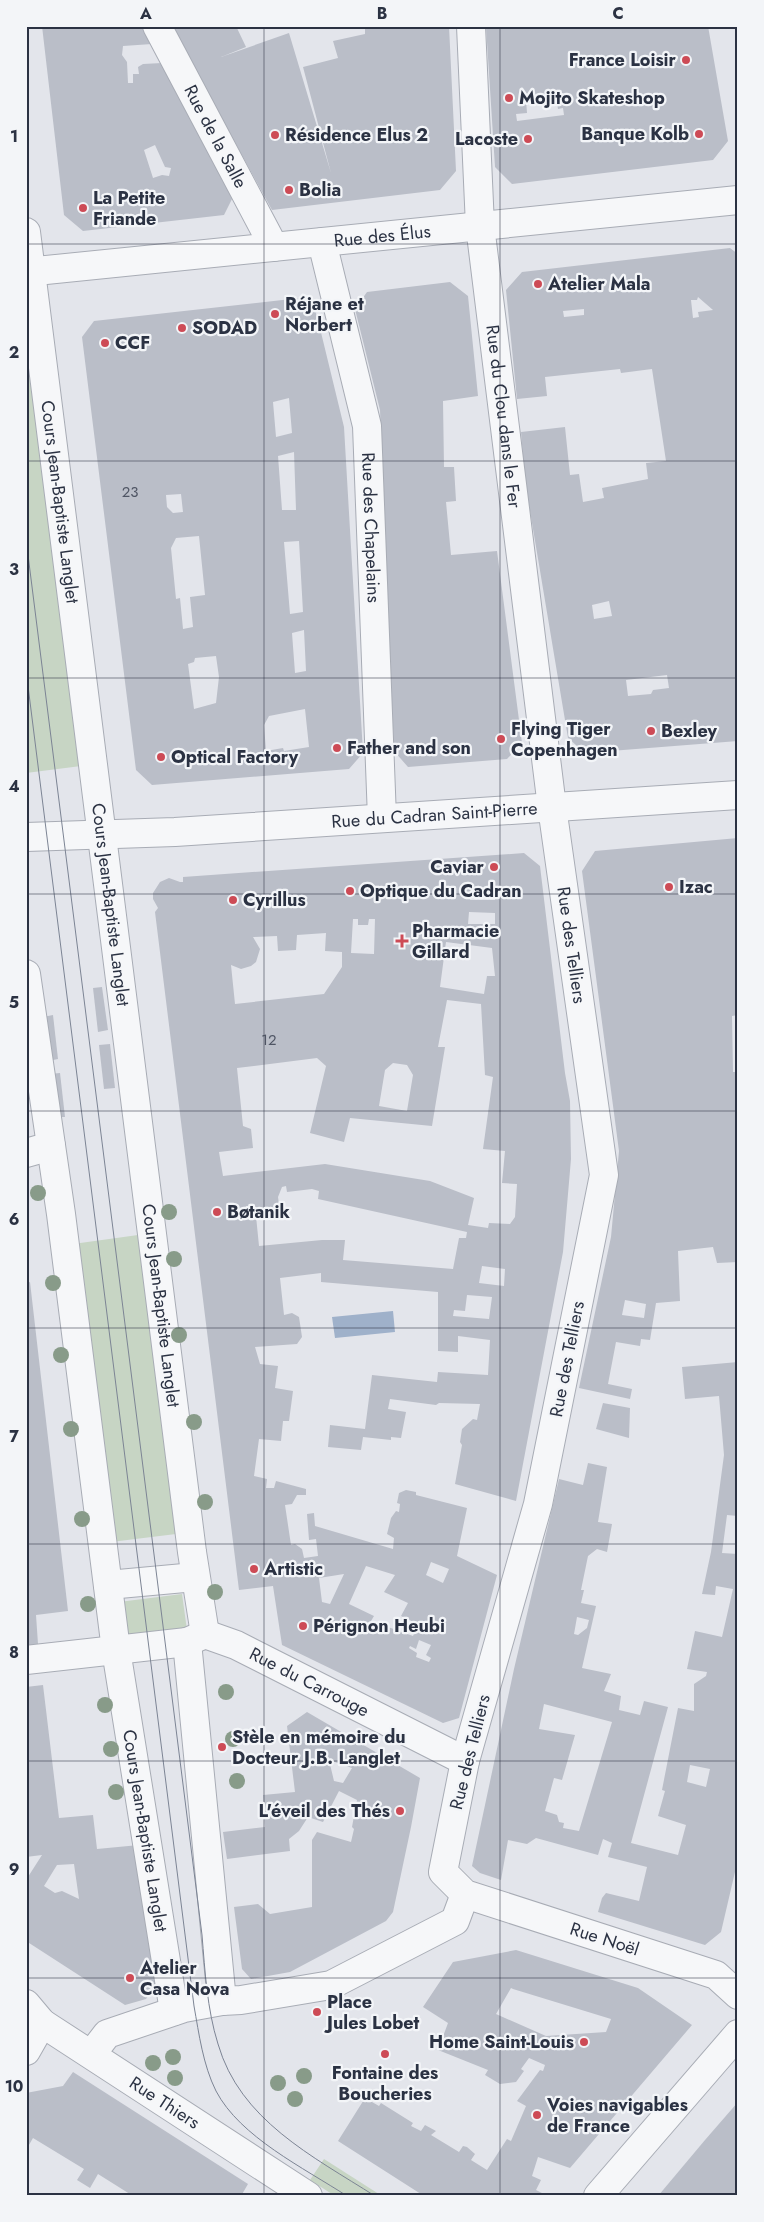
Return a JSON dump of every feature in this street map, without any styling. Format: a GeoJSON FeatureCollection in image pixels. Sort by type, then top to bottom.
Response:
{"type":"FeatureCollection","features":[{"type":"Feature","properties":{"kind":"street","name":"Rue de la Salle"},"geometry":{"type":"LineString","coordinates":[[156,26],[274,247]]}},
{"type":"Feature","properties":{"kind":"street","name":"Rue du Clou dans le Fer"},"geometry":{"type":"LineString","coordinates":[[471,26],[480,226],[552,807]]}},
{"type":"Feature","properties":{"kind":"street","name":"Rue des Élus"},"geometry":{"type":"LineString","coordinates":[[29,272],[738,200]]}},
{"type":"Feature","properties":{"kind":"street","name":"Cours Jean-Baptiste Langlet"},"geometry":{"type":"LineString","coordinates":[[26,232],[29,272],[195,1577],[196,1638],[222,2000]]}},
{"type":"Feature","properties":{"kind":"street","name":"Rue des Chapelains"},"geometry":{"type":"LineString","coordinates":[[322,242],[367,426],[382,818]]}},
{"type":"Feature","properties":{"kind":"street","name":"Rue du Cadran Saint-Pierre"},"geometry":{"type":"LineString","coordinates":[[26,837],[131,835],[738,794]]}},
{"type":"Feature","properties":{"kind":"street","name":"Rue des Telliers"},"geometry":{"type":"LineString","coordinates":[[464,1894],[443,1872],[465,1761],[538,1504],[604,1175],[552,807]]}},
{"type":"Feature","properties":{"kind":"street","name":"Cours Jean-Baptiste Langlet"},"geometry":{"type":"LineString","coordinates":[[26,974],[39,1150],[64,1234],[116,1650],[174,2011]]}},
{"type":"Feature","properties":{"kind":"street"},"geometry":{"type":"LineString","coordinates":[[108,1585],[195,1577]]}},
{"type":"Feature","properties":{"kind":"street","name":"Rue du Carrouge"},"geometry":{"type":"LineString","coordinates":[[196,1638],[236,1645],[465,1761]]}},
{"type":"Feature","properties":{"kind":"street"},"geometry":{"type":"LineString","coordinates":[[26,1660],[116,1650],[196,1638]]}},
{"type":"Feature","properties":{"kind":"street"},"geometry":{"type":"LineString","coordinates":[[97,2047],[107,2034],[174,2011],[222,2000],[241,2000],[331,1985],[455,1921],[464,1894]]}},
{"type":"Feature","properties":{"kind":"street","name":"Rue Noël"},"geometry":{"type":"LineString","coordinates":[[464,1894],[716,1975],[738,1995]]}},
{"type":"Feature","properties":{"kind":"street"},"geometry":{"type":"LineString","coordinates":[[26,2051],[34,2014]]}},
{"type":"Feature","properties":{"kind":"street","name":"Rue Thiers"},"geometry":{"type":"LineString","coordinates":[[34,2014],[278,2188],[308,2196]]}},
{"type":"Feature","properties":{"kind":"street"},"geometry":{"type":"LineString","coordinates":[[598,2196],[634,2151],[738,2034]]}},
{"type":"Feature","properties":{"kind":"green space"},"geometry":{"type":"Polygon","coordinates":[[[26,376],[30,376],[81,766],[26,773],[26,376]]]}},
{"type":"Feature","properties":{"kind":"green space"},"geometry":{"type":"Polygon","coordinates":[[[138,1235],[176,1534],[111,1542],[73,1244],[138,1235]]]}},
{"type":"Feature","properties":{"kind":"green space"},"geometry":{"type":"Polygon","coordinates":[[[182,1594],[187,1630],[123,1638],[119,1602],[182,1594]]]}},
{"type":"Feature","properties":{"kind":"green space"},"geometry":{"type":"Polygon","coordinates":[[[324,2159],[382,2196],[335,2196],[310,2180],[324,2159]]]}},
{"type":"Feature","properties":{"kind":"water"},"geometry":{"type":"Polygon","coordinates":[[[393,1311],[395,1332],[335,1338],[332,1317],[393,1311]]]}},
{"type":"Feature","properties":{"kind":"building"},"geometry":{"type":"Polygon","coordinates":[[[42,26],[142,26],[152,44],[123,46],[122,55],[127,62],[128,83],[133,83],[133,74],[139,74],[138,67],[143,64],[162,63],[234,195],[224,215],[83,231],[64,215],[42,26]],[[155,145],[144,150],[153,178],[162,175],[169,176],[171,168],[165,167],[155,145]]]}},
{"type":"Feature","properties":{"kind":"building"},"geometry":{"type":"Polygon","coordinates":[[[171,26],[236,26],[246,47],[221,57],[289,33],[331,173],[303,67],[338,58],[333,41],[365,34],[365,26],[449,26],[456,171],[440,190],[272,210],[171,26]]]}},
{"type":"Feature","properties":{"kind":"building"},"geometry":{"type":"Polygon","coordinates":[[[486,26],[708,26],[728,141],[713,160],[512,184],[495,167],[486,26]],[[556,97],[526,100],[527,113],[516,114],[517,121],[564,115],[563,108],[558,109],[556,97]]]}},
{"type":"Feature","properties":{"kind":"building"},"geometry":{"type":"Polygon","coordinates":[[[730,248],[738,254],[738,741],[585,753],[568,738],[525,481],[521,432],[565,427],[570,475],[579,474],[583,502],[604,498],[602,488],[648,479],[646,463],[666,461],[652,369],[621,373],[620,369],[545,377],[547,396],[517,399],[506,290],[522,272],[730,248]],[[698,297],[697,300],[691,300],[693,318],[699,317],[698,312],[713,310],[698,297]],[[584,309],[563,311],[564,317],[584,315],[584,309]],[[609,601],[592,605],[594,619],[612,616],[609,601]],[[667,675],[626,680],[628,696],[651,694],[653,690],[669,688],[667,675]]]}},
{"type":"Feature","properties":{"kind":"building"},"geometry":{"type":"Polygon","coordinates":[[[450,282],[468,296],[478,396],[443,401],[444,467],[454,467],[456,501],[446,502],[451,555],[497,551],[522,743],[507,759],[408,767],[394,751],[380,410],[355,309],[367,292],[450,282]]]}},
{"type":"Feature","properties":{"kind":"building"},"geometry":{"type":"Polygon","coordinates":[[[300,298],[315,311],[344,427],[363,753],[349,769],[152,785],[136,770],[82,337],[94,321],[300,298]],[[289,398],[273,402],[276,437],[292,433],[289,398]],[[294,452],[278,456],[282,510],[296,510],[294,452]],[[181,494],[166,495],[167,507],[173,513],[183,512],[181,494]],[[199,536],[176,538],[171,548],[176,599],[180,598],[183,629],[193,627],[190,597],[205,595],[199,536]],[[299,541],[284,542],[290,614],[303,612],[299,541]],[[304,630],[292,633],[295,673],[306,671],[304,630]],[[216,656],[195,658],[194,662],[188,664],[194,709],[216,703],[219,677],[216,656]],[[305,709],[269,716],[264,725],[266,751],[283,748],[284,751],[309,747],[305,709]]]}},
{"type":"Feature","properties":{"kind":"building"},"geometry":{"type":"Polygon","coordinates":[[[738,838],[738,1015],[732,1016],[733,1072],[738,1072],[738,1262],[717,1263],[713,1247],[678,1251],[680,1301],[656,1303],[650,1340],[641,1339],[640,1346],[616,1342],[608,1384],[632,1389],[630,1399],[579,1388],[611,1237],[619,1151],[582,871],[595,851],[738,838]],[[625,1300],[622,1315],[644,1318],[646,1304],[625,1300]]]}},
{"type":"Feature","properties":{"kind":"building"},"geometry":{"type":"Polygon","coordinates":[[[524,853],[540,866],[570,1101],[571,1159],[563,1252],[516,1501],[455,1484],[462,1445],[460,1442],[462,1429],[473,1419],[477,1420],[480,1404],[439,1403],[436,1405],[390,1399],[388,1409],[406,1412],[401,1438],[391,1437],[391,1440],[363,1437],[361,1450],[328,1447],[330,1425],[365,1429],[372,1375],[437,1382],[438,1372],[488,1375],[490,1340],[458,1336],[458,1352],[438,1351],[438,1292],[321,1282],[321,1273],[280,1278],[284,1315],[292,1313],[299,1317],[302,1337],[297,1344],[255,1347],[260,1364],[278,1366],[275,1388],[293,1391],[289,1421],[283,1421],[281,1441],[259,1439],[254,1476],[267,1479],[266,1488],[274,1488],[276,1481],[306,1489],[306,1495],[297,1495],[292,1504],[285,1505],[291,1545],[295,1544],[302,1549],[304,1558],[318,1556],[316,1539],[309,1540],[307,1514],[314,1513],[315,1526],[393,1549],[394,1538],[387,1534],[391,1518],[396,1511],[399,1512],[400,1504],[397,1503],[399,1493],[406,1490],[416,1492],[416,1495],[467,1508],[457,1556],[497,1575],[459,1718],[443,1723],[282,1645],[273,1586],[239,1590],[155,912],[158,908],[153,899],[153,893],[160,882],[169,878],[183,882],[183,877],[524,853]],[[495,893],[471,894],[470,900],[495,900],[495,893]],[[469,912],[468,924],[495,924],[495,913],[469,912]],[[353,919],[351,953],[374,954],[375,919],[369,919],[368,925],[358,925],[358,919],[353,919]],[[326,933],[297,935],[296,950],[278,951],[277,936],[253,937],[260,949],[256,962],[251,966],[241,969],[231,965],[235,1004],[324,994],[342,967],[342,952],[325,951],[326,933]],[[446,942],[440,987],[484,994],[487,976],[495,976],[492,948],[446,942]],[[447,1000],[438,1047],[445,1047],[432,1126],[350,1118],[344,1142],[310,1133],[326,1066],[317,1058],[237,1068],[243,1126],[251,1129],[253,1148],[219,1152],[223,1176],[325,1164],[430,1181],[474,1198],[468,1225],[488,1228],[489,1223],[510,1224],[515,1217],[517,1184],[502,1183],[505,1151],[483,1149],[493,1077],[485,1075],[481,1004],[447,1000]],[[393,1063],[385,1070],[379,1106],[407,1111],[413,1075],[407,1065],[393,1063]],[[286,1186],[282,1187],[278,1197],[280,1212],[256,1216],[259,1246],[322,1240],[345,1240],[343,1260],[453,1269],[459,1238],[466,1238],[467,1232],[318,1199],[319,1191],[312,1189],[287,1192],[286,1186]],[[482,1266],[479,1283],[504,1286],[505,1269],[482,1266]],[[467,1295],[465,1311],[454,1310],[453,1316],[489,1319],[492,1297],[467,1295]],[[431,1562],[426,1575],[443,1583],[449,1569],[431,1562]],[[366,1566],[349,1604],[374,1616],[368,1626],[385,1633],[388,1627],[413,1636],[418,1624],[401,1616],[408,1603],[384,1592],[395,1575],[366,1566]],[[344,1574],[319,1578],[322,1602],[330,1604],[344,1574]],[[419,1640],[416,1649],[410,1646],[409,1648],[417,1653],[416,1657],[429,1662],[431,1658],[426,1655],[431,1645],[419,1640]]]}},
{"type":"Feature","properties":{"kind":"building"},"geometry":{"type":"Polygon","coordinates":[[[102,987],[108,1030],[98,1032],[93,988],[102,987]]]}},
{"type":"Feature","properties":{"kind":"building"},"geometry":{"type":"Polygon","coordinates":[[[53,1015],[58,1059],[48,1061],[43,1017],[53,1015]]]}},
{"type":"Feature","properties":{"kind":"building"},"geometry":{"type":"Polygon","coordinates":[[[110,1044],[115,1088],[104,1089],[99,1045],[110,1044]]]}},
{"type":"Feature","properties":{"kind":"building"},"geometry":{"type":"Polygon","coordinates":[[[60,1073],[65,1117],[55,1117],[50,1074],[60,1073]]]}},
{"type":"Feature","properties":{"kind":"building"},"geometry":{"type":"Polygon","coordinates":[[[30,1282],[68,1611],[36,1615],[38,1644],[26,1646],[26,1283],[30,1282]]]}},
{"type":"Feature","properties":{"kind":"building"},"geometry":{"type":"Polygon","coordinates":[[[738,1362],[738,1516],[727,1515],[722,1553],[738,1554],[738,1859],[721,1932],[705,1945],[598,1912],[602,1898],[606,1893],[639,1901],[647,1867],[608,1857],[612,1843],[603,1839],[598,1855],[536,1838],[527,1844],[508,1840],[501,1880],[480,1873],[472,1866],[514,1669],[559,1479],[583,1485],[588,1463],[607,1467],[598,1522],[612,1524],[607,1552],[597,1549],[588,1556],[581,1590],[584,1590],[581,1603],[596,1606],[582,1668],[611,1674],[604,1691],[621,1696],[619,1710],[640,1715],[644,1701],[668,1707],[631,1843],[678,1855],[686,1825],[658,1816],[665,1791],[662,1790],[678,1708],[694,1711],[694,1684],[706,1676],[707,1672],[687,1669],[695,1631],[722,1637],[733,1589],[716,1586],[715,1595],[702,1594],[711,1552],[724,1455],[719,1396],[685,1399],[682,1367],[738,1362]],[[577,1617],[574,1634],[578,1635],[587,1628],[589,1620],[577,1617]],[[544,1704],[539,1729],[575,1735],[562,1780],[554,1778],[545,1811],[557,1815],[559,1822],[564,1823],[563,1828],[579,1831],[612,1722],[544,1704]],[[690,1765],[687,1782],[706,1787],[710,1769],[690,1765]]]}},
{"type":"Feature","properties":{"kind":"building"},"geometry":{"type":"Polygon","coordinates":[[[603,1403],[630,1408],[629,1438],[596,1429],[603,1403]]]}},
{"type":"Feature","properties":{"kind":"building"},"geometry":{"type":"Polygon","coordinates":[[[43,1685],[59,1818],[93,1815],[97,1849],[139,1845],[157,1984],[146,1999],[125,2005],[26,1941],[26,1880],[42,1855],[26,1857],[26,1687],[43,1685]],[[74,1864],[57,1865],[44,1886],[55,1893],[62,1891],[79,1899],[74,1864]]]}},
{"type":"Feature","properties":{"kind":"building"},"geometry":{"type":"Polygon","coordinates":[[[307,1712],[420,1778],[393,1912],[386,1921],[290,1972],[251,1979],[242,1969],[234,1907],[258,1904],[270,1914],[312,1907],[312,1840],[317,1832],[351,1842],[354,1829],[352,1827],[357,1800],[339,1791],[323,1822],[308,1817],[299,1831],[289,1839],[290,1851],[227,1859],[223,1832],[265,1827],[263,1795],[295,1792],[287,1726],[307,1712]],[[329,1760],[334,1781],[343,1783],[352,1768],[329,1760]]]}},
{"type":"Feature","properties":{"kind":"building"},"geometry":{"type":"Polygon","coordinates":[[[516,1950],[638,1988],[692,2025],[570,2168],[538,2157],[532,2176],[541,2180],[536,2190],[548,2196],[424,2196],[338,2141],[365,2098],[379,2106],[381,2103],[413,2123],[411,2126],[421,2131],[425,2125],[436,2131],[431,2135],[459,2152],[463,2146],[467,2147],[475,2154],[471,2160],[487,2170],[507,2139],[511,2141],[526,2106],[517,2101],[540,2070],[543,2071],[545,2065],[529,2058],[521,2069],[524,2071],[516,2082],[500,2084],[485,2075],[488,2070],[438,2050],[448,2023],[423,2007],[453,1962],[516,1950]],[[511,1988],[496,2014],[546,2036],[606,2032],[611,2019],[511,1988]]]}},
{"type":"Feature","properties":{"kind":"building"},"geometry":{"type":"Polygon","coordinates":[[[73,2072],[248,2184],[241,2196],[133,2196],[98,2174],[90,2188],[77,2180],[84,2169],[33,2138],[26,2150],[26,2093],[63,2086],[73,2072]]]}},
{"type":"Feature","properties":{"kind":"building"},"geometry":{"type":"Polygon","coordinates":[[[738,2102],[738,2196],[658,2196],[705,2140],[738,2102]]]}},
{"type":"Feature","properties":{"kind":"tram line"},"geometry":{"type":"LineString","coordinates":[[26,539],[211,2017],[228,2071],[243,2094],[261,2115],[303,2150],[375,2196]]}},
{"type":"Feature","properties":{"kind":"tram line"},"geometry":{"type":"LineString","coordinates":[[26,670],[194,2006],[202,2049],[216,2091],[227,2108],[241,2123],[274,2150],[347,2196]]}},
{"type":"Feature","properties":{"kind":"place","name":"France Loisir"},"geometry":{"type":"Point","coordinates":[686,60]}},
{"type":"Feature","properties":{"kind":"place","name":"Mojito Skateshop"},"geometry":{"type":"Point","coordinates":[509,98]}},
{"type":"Feature","properties":{"kind":"place","name":"Banque Kolb"},"geometry":{"type":"Point","coordinates":[699,134]}},
{"type":"Feature","properties":{"kind":"place","name":"Résidence Elus 2"},"geometry":{"type":"Point","coordinates":[275,135]}},
{"type":"Feature","properties":{"kind":"place","name":"Lacoste"},"geometry":{"type":"Point","coordinates":[528,139]}},
{"type":"Feature","properties":{"kind":"place","name":"Bolia"},"geometry":{"type":"Point","coordinates":[289,190]}},
{"type":"Feature","properties":{"kind":"place","name":"La Petite Friande"},"geometry":{"type":"Point","coordinates":[83,208]}},
{"type":"Feature","properties":{"kind":"place","name":"Atelier Mala"},"geometry":{"type":"Point","coordinates":[538,284]}},
{"type":"Feature","properties":{"kind":"place","name":"Réjane et Norbert"},"geometry":{"type":"Point","coordinates":[275,314]}},
{"type":"Feature","properties":{"kind":"place","name":"SODAD"},"geometry":{"type":"Point","coordinates":[182,328]}},
{"type":"Feature","properties":{"kind":"place","name":"CCF"},"geometry":{"type":"Point","coordinates":[105,343]}},
{"type":"Feature","properties":{"kind":"place","name":"Bexley"},"geometry":{"type":"Point","coordinates":[651,731]}},
{"type":"Feature","properties":{"kind":"place","name":"Flying Tiger Copenhagen"},"geometry":{"type":"Point","coordinates":[501,739]}},
{"type":"Feature","properties":{"kind":"place","name":"Father and son"},"geometry":{"type":"Point","coordinates":[337,748]}},
{"type":"Feature","properties":{"kind":"place","name":"Optical Factory"},"geometry":{"type":"Point","coordinates":[161,757]}},
{"type":"Feature","properties":{"kind":"place","name":"Caviar"},"geometry":{"type":"Point","coordinates":[494,867]}},
{"type":"Feature","properties":{"kind":"place","name":"Izac"},"geometry":{"type":"Point","coordinates":[669,887]}},
{"type":"Feature","properties":{"kind":"place","name":"Optique du Cadran"},"geometry":{"type":"Point","coordinates":[350,891]}},
{"type":"Feature","properties":{"kind":"place","name":"Cyrillus"},"geometry":{"type":"Point","coordinates":[233,900]}},
{"type":"Feature","properties":{"kind":"place","name":"Pharmacie Gillard"},"geometry":{"type":"Point","coordinates":[402,941]}},
{"type":"Feature","properties":{"kind":"place","name":"Bøtanik"},"geometry":{"type":"Point","coordinates":[217,1212]}},
{"type":"Feature","properties":{"kind":"place","name":"Artistic"},"geometry":{"type":"Point","coordinates":[254,1569]}},
{"type":"Feature","properties":{"kind":"place","name":"Pérignon Heubi"},"geometry":{"type":"Point","coordinates":[303,1626]}},
{"type":"Feature","properties":{"kind":"place","name":"Stèle en mémoire du Docteur J.B. Langlet"},"geometry":{"type":"Point","coordinates":[222,1747]}},
{"type":"Feature","properties":{"kind":"place","name":"L'éveil des Thés"},"geometry":{"type":"Point","coordinates":[400,1811]}},
{"type":"Feature","properties":{"kind":"place","name":"Atelier Casa Nova"},"geometry":{"type":"Point","coordinates":[130,1978]}},
{"type":"Feature","properties":{"kind":"place","name":"Place Jules Lobet"},"geometry":{"type":"Point","coordinates":[317,2012]}},
{"type":"Feature","properties":{"kind":"place","name":"Home Saint-Louis"},"geometry":{"type":"Point","coordinates":[584,2042]}},
{"type":"Feature","properties":{"kind":"place","name":"Fontaine des Boucheries"},"geometry":{"type":"Point","coordinates":[385,2054]}},
{"type":"Feature","properties":{"kind":"place","name":"Voies navigables de France"},"geometry":{"type":"Point","coordinates":[537,2115]}}]}
